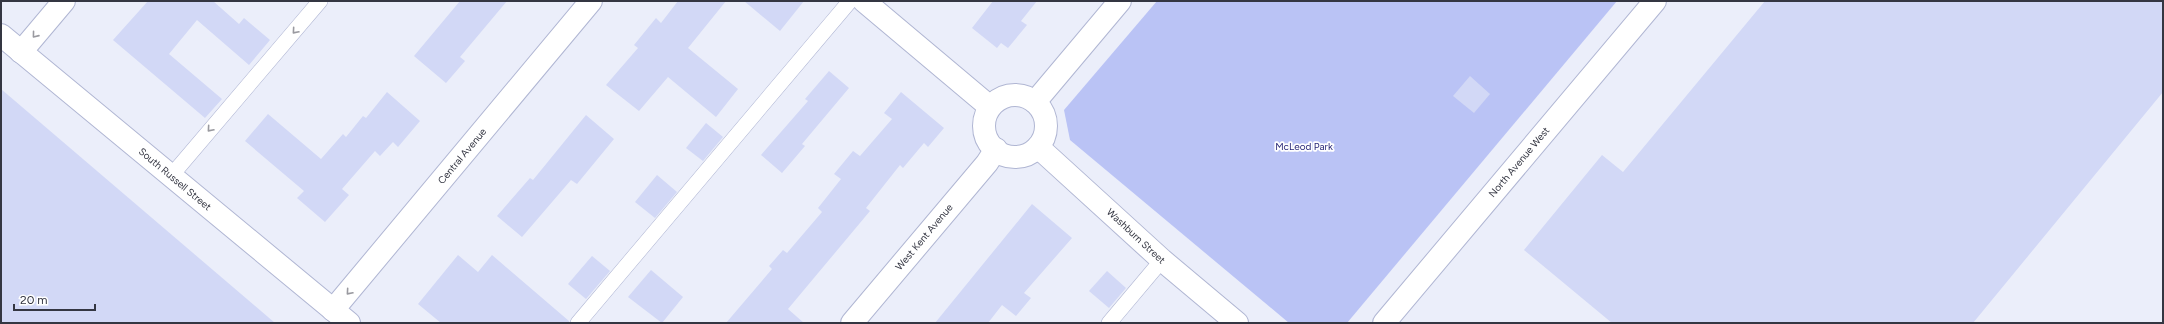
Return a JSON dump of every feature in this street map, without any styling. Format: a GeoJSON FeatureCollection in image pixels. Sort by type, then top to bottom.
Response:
{"type":"FeatureCollection","features":[{"type":"Feature","properties":{"kind":"street"},"geometry":{"type":"LineString","coordinates":[[21,52],[64,1]]}},
{"type":"Feature","properties":{"kind":"street","name":"Central Avenue"},"geometry":{"type":"LineString","coordinates":[[341,317],[364,275],[591,1]]}},
{"type":"Feature","properties":{"kind":"street"},"geometry":{"type":"LineString","coordinates":[[864,1],[990,107]]}},
{"type":"Feature","properties":{"kind":"street"},"geometry":{"type":"LineString","coordinates":[[1035,102],[1120,1]]}},
{"type":"Feature","properties":{"kind":"street","name":"North Avenue West"},"geometry":{"type":"LineString","coordinates":[[1384,323],[1655,1]]}},
{"type":"Feature","properties":{"kind":"street","name":"South Russell Street"},"geometry":{"type":"LineString","coordinates":[[1,35],[341,317]]}},
{"type":"Feature","properties":{"kind":"street"},"geometry":{"type":"LineString","coordinates":[[1009,95],[1020,95],[1035,102],[1044,115],[1046,126],[1045,136],[1038,147],[1031,153],[1010,157],[996,149],[986,137],[984,126],[990,107],[999,99],[1009,95]]}},
{"type":"Feature","properties":{"kind":"street","name":"Washburn Street"},"geometry":{"type":"LineString","coordinates":[[1038,147],[1162,260],[1237,323]]}},
{"type":"Feature","properties":{"kind":"street","name":"West Kent Avenue"},"geometry":{"type":"LineString","coordinates":[[852,323],[987,163],[996,149]]}},
{"type":"Feature","properties":{"kind":"lane"},"geometry":{"type":"LineString","coordinates":[[171,176],[320,1]]}},
{"type":"Feature","properties":{"kind":"lane"},"geometry":{"type":"LineString","coordinates":[[578,323],[850,1]]}},
{"type":"Feature","properties":{"kind":"lane"},"geometry":{"type":"LineString","coordinates":[[1109,323],[1162,260]]}},
{"type":"Feature","properties":{"kind":"green space","name":"McLeod Park"},"geometry":{"type":"Polygon","coordinates":[[[1157,1],[1617,1],[1347,323],[1289,323],[1070,140],[1064,110],[1157,1]]]}},
{"type":"Feature","properties":{"kind":"building"},"geometry":{"type":"Polygon","coordinates":[[[148,1],[213,1],[239,24],[244,18],[270,40],[249,65],[197,20],[169,54],[222,99],[205,118],[113,40],[148,1]]]}},
{"type":"Feature","properties":{"kind":"building"},"geometry":{"type":"Polygon","coordinates":[[[460,1],[507,1],[460,57],[465,61],[446,83],[414,56],[460,1]]]}},
{"type":"Feature","properties":{"kind":"building"},"geometry":{"type":"Polygon","coordinates":[[[678,1],[726,1],[688,48],[738,89],[716,117],[668,77],[639,111],[606,85],[638,48],[634,45],[656,18],[661,23],[678,1]]]}},
{"type":"Feature","properties":{"kind":"building"},"geometry":{"type":"Polygon","coordinates":[[[744,1],[804,1],[780,31],[744,1]]]}},
{"type":"Feature","properties":{"kind":"building"},"geometry":{"type":"Polygon","coordinates":[[[993,1],[1037,1],[1021,21],[1027,25],[1008,48],[1001,43],[997,48],[972,28],[993,1]]]}},
{"type":"Feature","properties":{"kind":"building"},"geometry":{"type":"Polygon","coordinates":[[[1765,1],[2163,1],[2163,92],[1973,323],[1612,323],[1524,250],[1602,155],[1623,172],[1765,1]]]}},
{"type":"Feature","properties":{"kind":"building"},"geometry":{"type":"Polygon","coordinates":[[[829,71],[849,88],[802,144],[805,146],[782,173],[761,155],[808,101],[805,99],[829,71]]]}},
{"type":"Feature","properties":{"kind":"building"},"geometry":{"type":"Polygon","coordinates":[[[1470,76],[1490,94],[1474,113],[1453,96],[1470,76]]]}},
{"type":"Feature","properties":{"kind":"building"},"geometry":{"type":"Polygon","coordinates":[[[1,89],[275,323],[1,323],[1,89]]]}},
{"type":"Feature","properties":{"kind":"building"},"geometry":{"type":"Polygon","coordinates":[[[387,92],[420,121],[398,147],[393,142],[380,156],[375,151],[342,189],[349,195],[325,222],[297,198],[304,191],[245,141],[268,114],[321,159],[343,134],[346,137],[363,116],[366,118],[387,92]]]}},
{"type":"Feature","properties":{"kind":"building"},"geometry":{"type":"Polygon","coordinates":[[[901,92],[944,128],[928,147],[924,143],[903,168],[900,165],[866,208],[870,211],[788,309],[804,323],[726,323],[772,269],[769,266],[783,250],[787,253],[822,212],[818,208],[841,179],[834,174],[853,151],[860,156],[892,119],[884,113],[901,92]]]}},
{"type":"Feature","properties":{"kind":"building"},"geometry":{"type":"Polygon","coordinates":[[[586,115],[614,139],[577,184],[571,180],[522,237],[497,216],[530,178],[533,180],[586,115]]]}},
{"type":"Feature","properties":{"kind":"building"},"geometry":{"type":"Polygon","coordinates":[[[706,123],[723,137],[703,161],[686,148],[706,123]]]}},
{"type":"Feature","properties":{"kind":"building"},"geometry":{"type":"Polygon","coordinates":[[[657,175],[677,192],[655,218],[635,202],[657,175]]]}},
{"type":"Feature","properties":{"kind":"building"},"geometry":{"type":"Polygon","coordinates":[[[1032,204],[1072,238],[1024,293],[1031,298],[1016,316],[1002,305],[988,323],[935,323],[1032,204]]]}},
{"type":"Feature","properties":{"kind":"building"},"geometry":{"type":"Polygon","coordinates":[[[458,255],[478,272],[492,255],[569,321],[569,323],[441,323],[418,304],[458,255]]]}},
{"type":"Feature","properties":{"kind":"building"},"geometry":{"type":"Polygon","coordinates":[[[592,256],[610,271],[586,299],[568,284],[592,256]]]}},
{"type":"Feature","properties":{"kind":"building"},"geometry":{"type":"Polygon","coordinates":[[[651,270],[683,297],[662,323],[628,297],[651,270]]]}},
{"type":"Feature","properties":{"kind":"building"},"geometry":{"type":"Polygon","coordinates":[[[1107,271],[1126,288],[1109,308],[1089,291],[1107,271]]]}}]}
